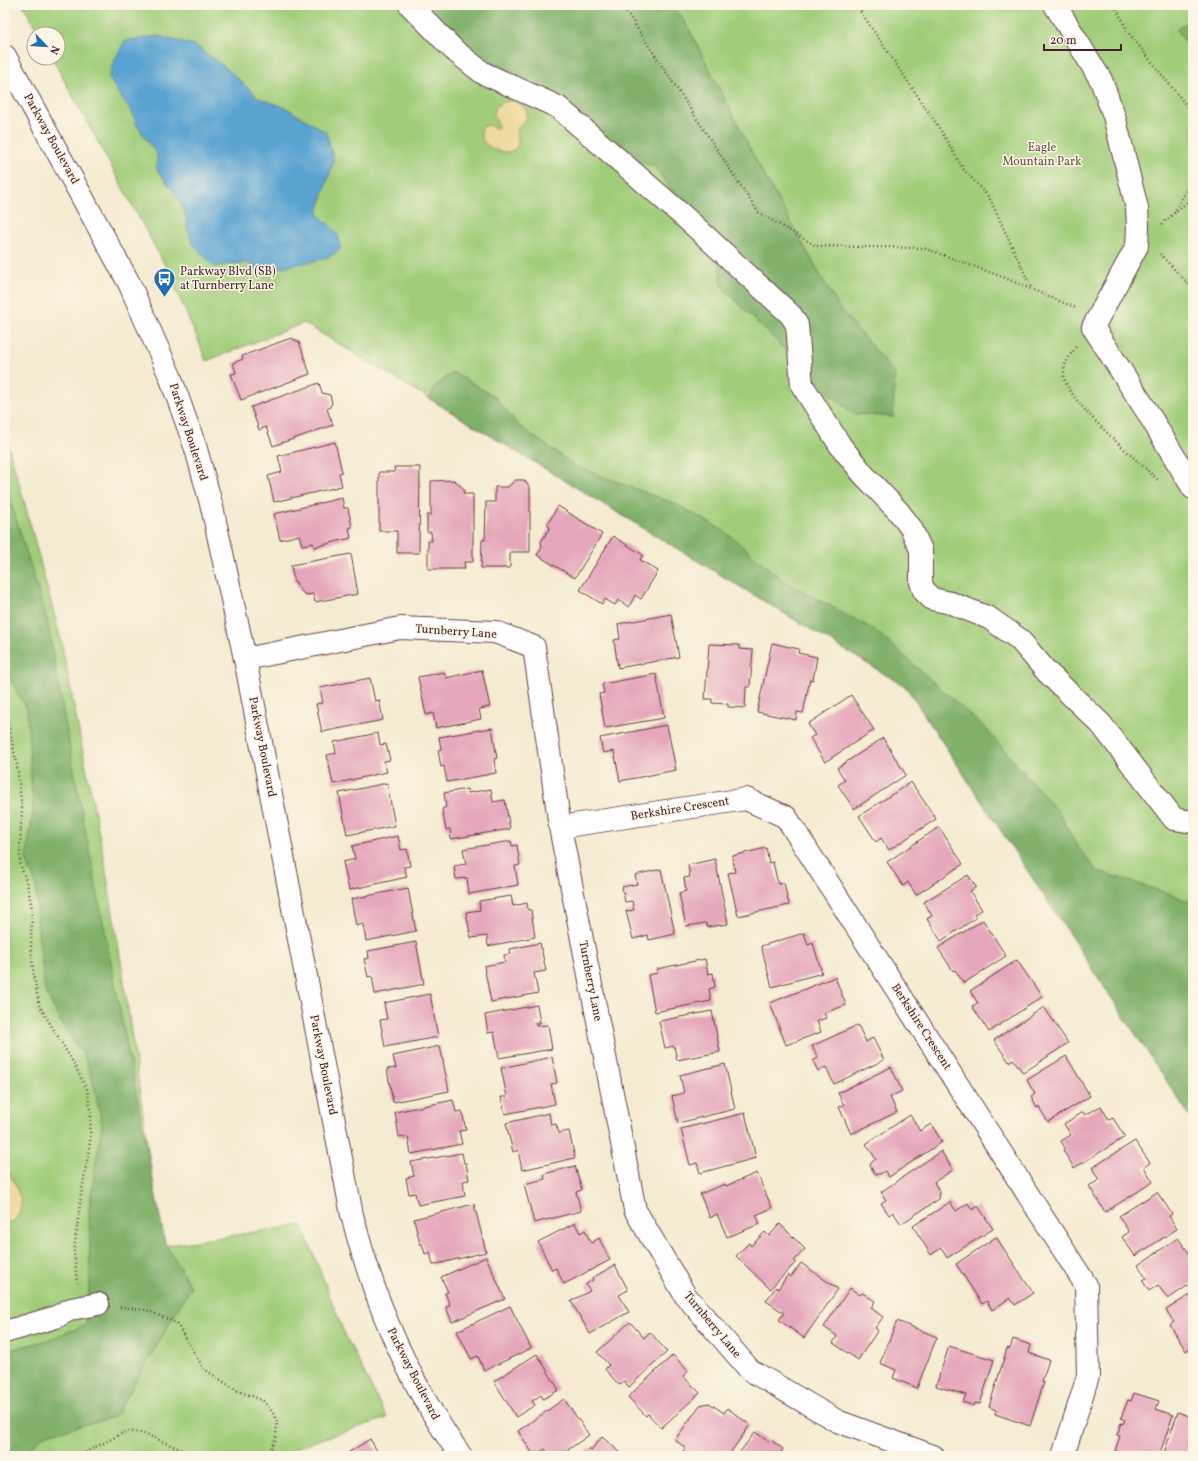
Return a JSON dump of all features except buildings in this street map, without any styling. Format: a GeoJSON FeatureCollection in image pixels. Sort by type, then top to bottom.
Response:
{"type":"FeatureCollection","features":[{"type":"Feature","properties":{"kind":"street"},"geometry":{"type":"LineString","coordinates":[[410,5],[455,51],[483,73],[558,107],[689,221],[791,315],[797,325],[802,385],[840,445],[863,474],[899,512],[911,528],[921,550],[921,577],[924,591],[932,599],[951,603],[989,618],[1019,639],[1047,672],[1101,724],[1174,819],[1193,822]]}},
{"type":"Feature","properties":{"kind":"street"},"geometry":{"type":"LineString","coordinates":[[1055,5],[1101,80],[1114,116],[1137,208],[1137,246],[1096,322],[1193,488]]}},
{"type":"Feature","properties":{"kind":"street","name":"Parkway Boulevard"},"geometry":{"type":"LineString","coordinates":[[5,56],[129,283],[170,376],[196,449],[212,507],[245,659],[352,1215],[363,1257],[377,1298],[404,1362],[445,1435],[461,1456]]}},
{"type":"Feature","properties":{"kind":"street","name":"Turnberry Lane"},"geometry":{"type":"LineString","coordinates":[[245,659],[400,628],[495,632],[534,646],[560,827],[635,1210],[685,1295],[750,1370],[837,1421],[933,1456]]}},
{"type":"Feature","properties":{"kind":"street","name":"Berkshire Crescent"},"geometry":{"type":"LineString","coordinates":[[560,827],[746,799],[786,817],[1086,1285],[1088,1376],[1063,1456]]}},
{"type":"Feature","properties":{"kind":"street"},"geometry":{"type":"LineString","coordinates":[[5,1332],[56,1317],[71,1309],[98,1304]]}},
{"type":"Feature","properties":{"kind":"path"},"geometry":{"type":"LineString","coordinates":[[622,5],[758,212],[816,246],[924,248],[1000,276],[1032,290],[1096,322],[1067,358],[1064,369],[1066,384],[1071,394],[1097,423],[1159,481]]}},
{"type":"Feature","properties":{"kind":"path"},"geometry":{"type":"LineString","coordinates":[[856,5],[938,126],[964,170],[989,197],[1032,290]]}},
{"type":"Feature","properties":{"kind":"path"},"geometry":{"type":"LineString","coordinates":[[1115,5],[1128,32],[1193,114]]}},
{"type":"Feature","properties":{"kind":"path"},"geometry":{"type":"LineString","coordinates":[[1173,215],[1193,177]]}},
{"type":"Feature","properties":{"kind":"path"},"geometry":{"type":"LineString","coordinates":[[1137,246],[1193,197]]}},
{"type":"Feature","properties":{"kind":"path"},"geometry":{"type":"LineString","coordinates":[[1137,246],[1162,254],[1193,289]]}},
{"type":"Feature","properties":{"kind":"path"},"geometry":{"type":"LineString","coordinates":[[5,709],[17,765],[22,801],[20,864],[27,883],[32,910],[31,949],[39,1005],[87,1089],[91,1113],[90,1144],[81,1196],[74,1251],[76,1281],[84,1296],[98,1304],[147,1310],[176,1323],[204,1369],[238,1391],[263,1401],[272,1411],[277,1422],[276,1437],[270,1451],[266,1456]]}},
{"type":"Feature","properties":{"kind":"path"},"geometry":{"type":"LineString","coordinates":[[78,1456],[127,1431],[142,1433],[196,1456]]}},
{"type":"Feature","properties":{"kind":"green space","name":"Eagle Mountain Park"},"geometry":{"type":"Polygon","coordinates":[[[23,5],[1193,5],[1193,1121],[906,687],[304,323],[206,361],[167,269],[56,66],[66,66],[66,26],[35,26],[23,5]]]}},
{"type":"Feature","properties":{"kind":"green space"},"geometry":{"type":"Polygon","coordinates":[[[422,5],[674,5],[689,29],[759,166],[838,306],[895,374],[893,417],[854,414],[822,387],[722,287],[718,249],[684,207],[654,166],[622,158],[480,60],[422,5]]]}},
{"type":"Feature","properties":{"kind":"green space"},"geometry":{"type":"Polygon","coordinates":[[[1193,18],[1193,54],[1177,29],[1193,18]]]}},
{"type":"Feature","properties":{"kind":"green space"},"geometry":{"type":"Polygon","coordinates":[[[453,372],[495,397],[518,425],[575,466],[676,504],[724,531],[784,581],[876,631],[985,728],[1059,813],[1078,847],[1097,871],[1164,892],[1193,903],[1193,1121],[906,687],[430,399],[435,386],[453,372]]]}},
{"type":"Feature","properties":{"kind":"green space"},"geometry":{"type":"Polygon","coordinates":[[[5,435],[61,640],[104,859],[122,968],[162,1246],[302,1225],[345,1335],[387,1418],[297,1447],[290,1456],[5,1456],[5,435]]]}},
{"type":"Feature","properties":{"kind":"green space"},"geometry":{"type":"Polygon","coordinates":[[[5,482],[47,620],[73,766],[165,1243],[191,1287],[115,1417],[44,1435],[21,1456],[5,1456],[5,1351],[45,1341],[86,1325],[90,1278],[89,1208],[102,1125],[95,1089],[85,1058],[63,1026],[45,991],[38,932],[36,885],[26,859],[33,811],[27,709],[13,685],[5,665],[7,605],[5,597],[5,482]]]}},
{"type":"Feature","properties":{"kind":"sand"},"geometry":{"type":"Polygon","coordinates":[[[510,101],[524,107],[527,117],[518,128],[518,144],[512,151],[503,152],[498,151],[484,142],[481,135],[482,127],[488,125],[494,128],[498,127],[494,114],[495,108],[501,103],[510,101]]]}},
{"type":"Feature","properties":{"kind":"sand"},"geometry":{"type":"Polygon","coordinates":[[[5,1167],[13,1180],[21,1202],[18,1215],[13,1222],[5,1221],[5,1167]]]}},
{"type":"Feature","properties":{"kind":"water"},"geometry":{"type":"Polygon","coordinates":[[[158,36],[194,45],[225,67],[259,98],[286,108],[326,132],[334,160],[318,214],[337,234],[340,250],[324,259],[261,270],[247,263],[214,267],[193,244],[187,227],[185,213],[176,195],[157,170],[157,155],[137,125],[131,110],[109,78],[113,63],[125,41],[158,36]]]}},
{"type":"Feature","properties":{"kind":"place","name":"Parkway Blvd (SB) at Turnberry Lane"},"geometry":{"type":"Point","coordinates":[164,298]}}]}
